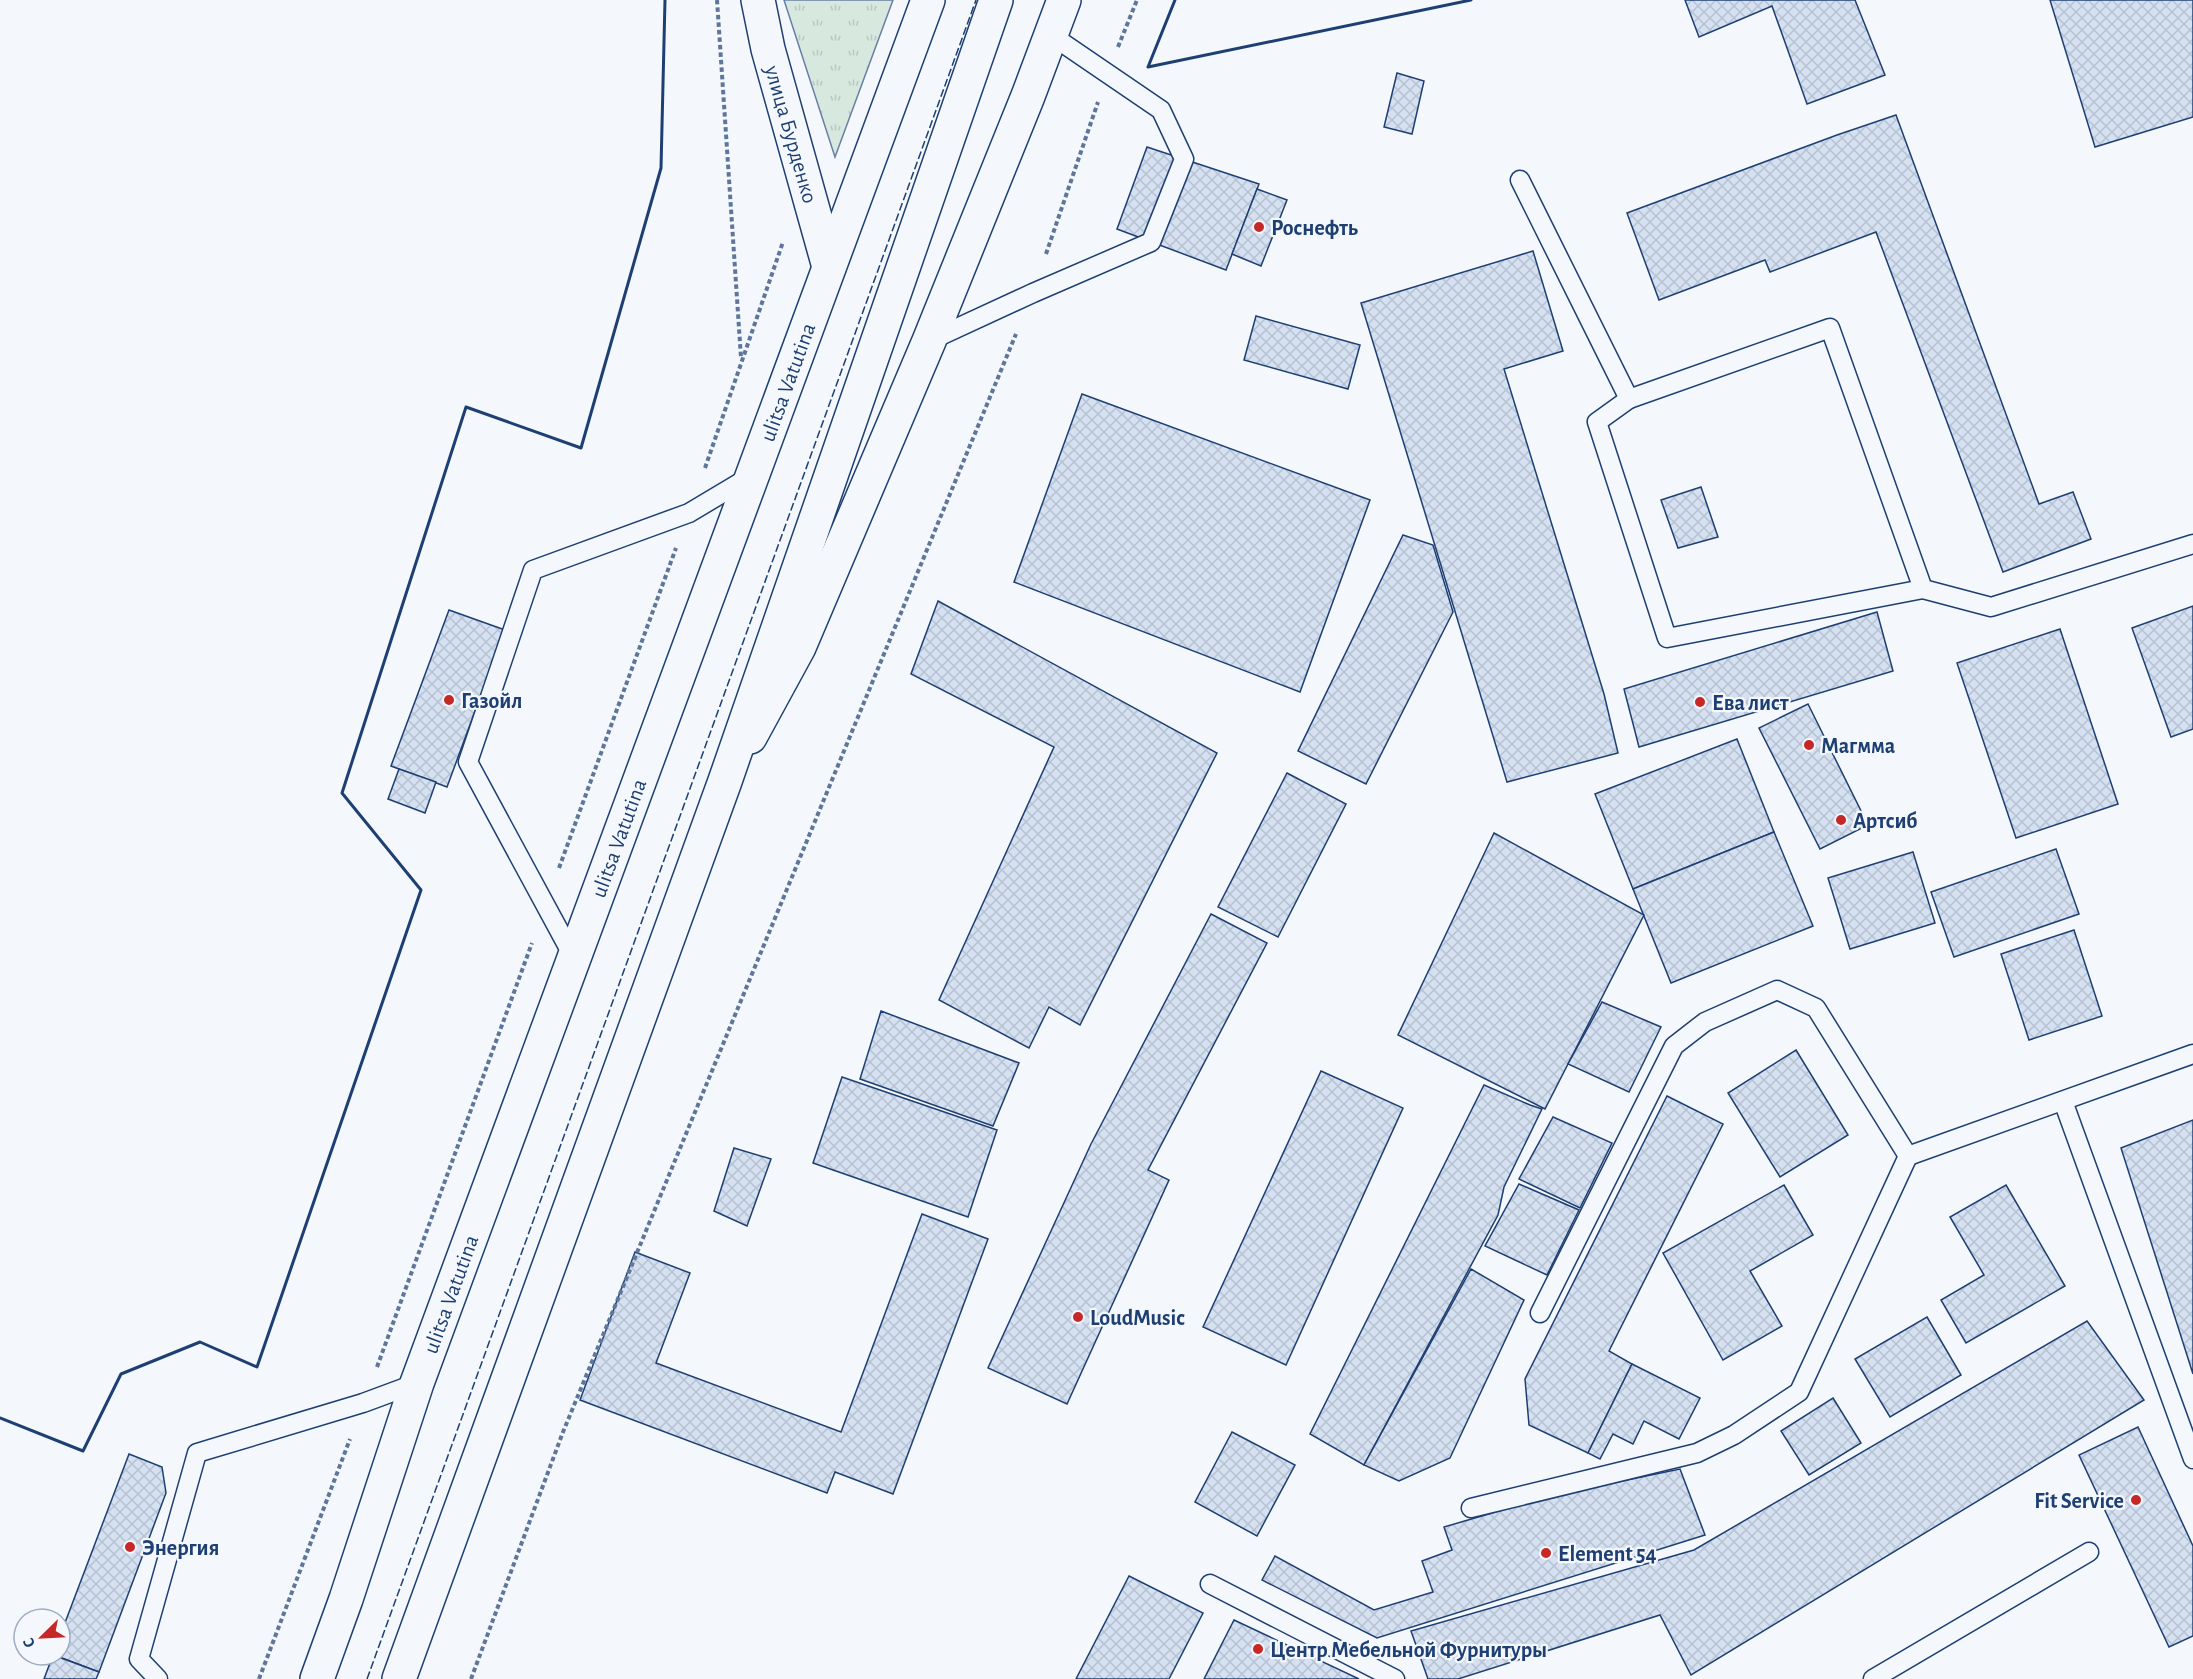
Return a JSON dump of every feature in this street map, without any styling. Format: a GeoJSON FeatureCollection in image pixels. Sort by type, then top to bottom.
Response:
{"type":"FeatureCollection","features":[{"type":"Feature","properties":{"kind":"main road","name":"улица Бурденко"},"geometry":{"type":"LineString","coordinates":[[758,0],[768,49],[829,267]]}},
{"type":"Feature","properties":{"kind":"main road","name":"ulitsa Vatutina"},"geometry":{"type":"LineString","coordinates":[[317,1679],[346,1599],[417,1383],[928,0]]}},
{"type":"Feature","properties":{"kind":"main road"},"geometry":{"type":"LineString","coordinates":[[725,781],[799,647],[929,341],[1064,0]]}},
{"type":"Feature","properties":{"kind":"main road"},"geometry":{"type":"LineString","coordinates":[[399,1679],[725,781],[995,2]]}},
{"type":"Feature","properties":{"kind":"main road"},"geometry":{"type":"LineString","coordinates":[[301,1679],[346,1599]]}},
{"type":"Feature","properties":{"kind":"lane"},"geometry":{"type":"LineString","coordinates":[[929,341],[1151,242],[1184,159],[1161,110],[1051,35]]}},
{"type":"Feature","properties":{"kind":"lane"},"geometry":{"type":"LineString","coordinates":[[1520,180],[1629,399]]}},
{"type":"Feature","properties":{"kind":"lane"},"geometry":{"type":"LineString","coordinates":[[1923,589],[1830,328],[1629,399],[1598,422],[1667,639],[1923,589],[1990,607],[2193,544]]}},
{"type":"Feature","properties":{"kind":"lane"},"geometry":{"type":"LineString","coordinates":[[574,958],[468,762],[533,570],[689,513],[753,475]]}},
{"type":"Feature","properties":{"kind":"lane"},"geometry":{"type":"LineString","coordinates":[[1540,1313],[1674,1046],[1705,1022],[1777,990],[1816,1008],[1908,1156]]}},
{"type":"Feature","properties":{"kind":"lane"},"geometry":{"type":"LineString","coordinates":[[1471,1508],[1697,1453],[1734,1436],[1799,1392],[1908,1156],[2193,1054]]}},
{"type":"Feature","properties":{"kind":"lane"},"geometry":{"type":"LineString","coordinates":[[2063,1101],[2193,1459]]}},
{"type":"Feature","properties":{"kind":"lane"},"geometry":{"type":"LineString","coordinates":[[158,1679],[139,1659],[197,1453],[363,1403],[417,1383]]}},
{"type":"Feature","properties":{"kind":"lane"},"geometry":{"type":"LineString","coordinates":[[1873,1679],[2089,1552]]}},
{"type":"Feature","properties":{"kind":"lane"},"geometry":{"type":"LineString","coordinates":[[1210,1584],[1395,1679]]}},
{"type":"Feature","properties":{"kind":"path"},"geometry":{"type":"LineString","coordinates":[[717,0],[742,362]]}},
{"type":"Feature","properties":{"kind":"path"},"geometry":{"type":"LineString","coordinates":[[471,1679],[567,1421],[1033,293],[1108,74],[1137,0]]}},
{"type":"Feature","properties":{"kind":"path"},"geometry":{"type":"LineString","coordinates":[[259,1679],[363,1403],[689,513],[783,240]]}},
{"type":"Feature","properties":{"kind":"green space"},"geometry":{"type":"Polygon","coordinates":[[[784,0],[893,0],[835,157],[784,0]]]}},
{"type":"Feature","properties":{"kind":"building"},"geometry":{"type":"Polygon","coordinates":[[[1685,0],[1855,0],[1885,75],[1807,104],[1772,6],[1699,37],[1685,0]]]}},
{"type":"Feature","properties":{"kind":"building"},"geometry":{"type":"Polygon","coordinates":[[[2050,0],[2193,0],[2193,117],[2095,147],[2050,0]]]}},
{"type":"Feature","properties":{"kind":"building"},"geometry":{"type":"Polygon","coordinates":[[[1397,73],[1424,81],[1412,134],[1384,127],[1397,73]]]}},
{"type":"Feature","properties":{"kind":"building"},"geometry":{"type":"Polygon","coordinates":[[[1896,115],[2039,504],[2073,492],[2091,539],[2003,572],[1876,232],[1770,272],[1765,260],[1659,300],[1627,213],[1896,115]]]}},
{"type":"Feature","properties":{"kind":"building"},"geometry":{"type":"Polygon","coordinates":[[[1147,147],[1259,184],[1226,270],[1117,229],[1147,147]]]}},
{"type":"Feature","properties":{"kind":"building","name":"Роснефть"},"geometry":{"type":"Polygon","coordinates":[[[1257,189],[1287,200],[1261,266],[1232,254],[1257,189]]]}},
{"type":"Feature","properties":{"kind":"building"},"geometry":{"type":"Polygon","coordinates":[[[1533,251],[1563,351],[1504,369],[1604,694],[1618,753],[1507,782],[1361,303],[1533,251]]]}},
{"type":"Feature","properties":{"kind":"building"},"geometry":{"type":"Polygon","coordinates":[[[1256,316],[1360,345],[1348,389],[1244,360],[1256,316]]]}},
{"type":"Feature","properties":{"kind":"building"},"geometry":{"type":"Polygon","coordinates":[[[1082,394],[1370,500],[1300,692],[1014,582],[1082,394]]]}},
{"type":"Feature","properties":{"kind":"building"},"geometry":{"type":"Polygon","coordinates":[[[1701,487],[1718,537],[1678,548],[1661,500],[1701,487]]]}},
{"type":"Feature","properties":{"kind":"building"},"geometry":{"type":"Polygon","coordinates":[[[1403,535],[1433,545],[1453,612],[1366,784],[1298,751],[1403,535]]]}},
{"type":"Feature","properties":{"kind":"building"},"geometry":{"type":"Polygon","coordinates":[[[938,601],[1217,753],[1080,1025],[1049,1007],[1029,1048],[939,1000],[1054,747],[911,674],[938,601]]]}},
{"type":"Feature","properties":{"kind":"building"},"geometry":{"type":"Polygon","coordinates":[[[2193,606],[2193,729],[2171,737],[2132,628],[2193,606]]]}},
{"type":"Feature","properties":{"kind":"building"},"geometry":{"type":"Polygon","coordinates":[[[449,610],[505,630],[447,787],[391,766],[449,610]]]}},
{"type":"Feature","properties":{"kind":"building"},"geometry":{"type":"Polygon","coordinates":[[[1877,612],[1893,671],[1639,747],[1624,689],[1877,612]]]}},
{"type":"Feature","properties":{"kind":"building"},"geometry":{"type":"Polygon","coordinates":[[[2060,629],[2118,804],[2016,838],[1957,663],[2060,629]]]}},
{"type":"Feature","properties":{"kind":"building"},"geometry":{"type":"Polygon","coordinates":[[[1808,704],[1868,825],[1820,849],[1759,728],[1808,704]]]}},
{"type":"Feature","properties":{"kind":"building"},"geometry":{"type":"Polygon","coordinates":[[[1737,739],[1774,832],[1633,889],[1595,794],[1737,739]]]}},
{"type":"Feature","properties":{"kind":"building"},"geometry":{"type":"Polygon","coordinates":[[[399,769],[436,782],[425,813],[388,799],[399,769]]]}},
{"type":"Feature","properties":{"kind":"building"},"geometry":{"type":"Polygon","coordinates":[[[1287,773],[1346,804],[1278,937],[1218,907],[1287,773]]]}},
{"type":"Feature","properties":{"kind":"building"},"geometry":{"type":"Polygon","coordinates":[[[1774,832],[1813,926],[1671,983],[1633,889],[1774,832]]]}},
{"type":"Feature","properties":{"kind":"building"},"geometry":{"type":"Polygon","coordinates":[[[1494,833],[1644,915],[1545,1109],[1398,1035],[1494,833]]]}},
{"type":"Feature","properties":{"kind":"building"},"geometry":{"type":"Polygon","coordinates":[[[2056,849],[2079,914],[1954,957],[1931,892],[2056,849]]]}},
{"type":"Feature","properties":{"kind":"building"},"geometry":{"type":"Polygon","coordinates":[[[1913,852],[1935,923],[1850,949],[1828,878],[1913,852]]]}},
{"type":"Feature","properties":{"kind":"building"},"geometry":{"type":"Polygon","coordinates":[[[1211,914],[1267,943],[1148,1170],[1169,1180],[1067,1404],[988,1368],[1091,1144],[1211,914]]]}},
{"type":"Feature","properties":{"kind":"building"},"geometry":{"type":"Polygon","coordinates":[[[2074,930],[2102,1016],[2029,1040],[2001,954],[2074,930]]]}},
{"type":"Feature","properties":{"kind":"building"},"geometry":{"type":"Polygon","coordinates":[[[1602,1002],[1661,1027],[1629,1092],[1568,1064],[1602,1002]]]}},
{"type":"Feature","properties":{"kind":"building"},"geometry":{"type":"Polygon","coordinates":[[[881,1011],[1019,1063],[993,1126],[860,1079],[881,1011]]]}},
{"type":"Feature","properties":{"kind":"building"},"geometry":{"type":"Polygon","coordinates":[[[1796,1050],[1848,1135],[1780,1177],[1728,1093],[1796,1050]]]}},
{"type":"Feature","properties":{"kind":"building"},"geometry":{"type":"Polygon","coordinates":[[[1321,1071],[1403,1108],[1286,1365],[1203,1327],[1321,1071]]]}},
{"type":"Feature","properties":{"kind":"building"},"geometry":{"type":"Polygon","coordinates":[[[842,1077],[997,1130],[968,1217],[813,1163],[842,1077]]]}},
{"type":"Feature","properties":{"kind":"building"},"geometry":{"type":"Polygon","coordinates":[[[1484,1085],[1542,1109],[1504,1187],[1498,1215],[1364,1465],[1310,1434],[1484,1085]]]}},
{"type":"Feature","properties":{"kind":"building"},"geometry":{"type":"Polygon","coordinates":[[[1667,1096],[1723,1124],[1609,1351],[1632,1364],[1588,1453],[1529,1425],[1525,1379],[1667,1096]]]}},
{"type":"Feature","properties":{"kind":"building"},"geometry":{"type":"Polygon","coordinates":[[[1553,1117],[1612,1143],[1580,1208],[1519,1179],[1553,1117]]]}},
{"type":"Feature","properties":{"kind":"building"},"geometry":{"type":"Polygon","coordinates":[[[2193,1120],[2193,1374],[2121,1148],[2193,1120]]]}},
{"type":"Feature","properties":{"kind":"building"},"geometry":{"type":"Polygon","coordinates":[[[734,1148],[771,1159],[747,1226],[714,1211],[734,1148]]]}},
{"type":"Feature","properties":{"kind":"building"},"geometry":{"type":"Polygon","coordinates":[[[1519,1184],[1579,1210],[1547,1275],[1485,1246],[1519,1184]]]}},
{"type":"Feature","properties":{"kind":"building"},"geometry":{"type":"Polygon","coordinates":[[[1784,1185],[1813,1235],[1750,1271],[1782,1326],[1723,1360],[1663,1253],[1784,1185]]]}},
{"type":"Feature","properties":{"kind":"building"},"geometry":{"type":"Polygon","coordinates":[[[2006,1185],[2065,1286],[1966,1343],[1941,1300],[1984,1275],[1950,1217],[2006,1185]]]}},
{"type":"Feature","properties":{"kind":"building"},"geometry":{"type":"Polygon","coordinates":[[[922,1214],[988,1239],[893,1494],[835,1472],[827,1493],[580,1400],[635,1252],[690,1273],[656,1363],[841,1432],[922,1214]]]}},
{"type":"Feature","properties":{"kind":"building"},"geometry":{"type":"Polygon","coordinates":[[[1471,1269],[1524,1300],[1450,1458],[1399,1481],[1364,1465],[1471,1269]]]}},
{"type":"Feature","properties":{"kind":"building"},"geometry":{"type":"Polygon","coordinates":[[[1927,1317],[1961,1375],[1890,1417],[1855,1359],[1927,1317]]]}},
{"type":"Feature","properties":{"kind":"building"},"geometry":{"type":"Polygon","coordinates":[[[2087,1321],[2144,1400],[1691,1675],[1660,1615],[1458,1679],[1428,1679],[1411,1631],[1694,1550],[2087,1321]]]}},
{"type":"Feature","properties":{"kind":"building"},"geometry":{"type":"Polygon","coordinates":[[[1632,1364],[1700,1398],[1679,1439],[1644,1421],[1633,1444],[1613,1434],[1600,1459],[1588,1453],[1632,1364]]]}},
{"type":"Feature","properties":{"kind":"building"},"geometry":{"type":"Polygon","coordinates":[[[1833,1398],[1861,1443],[1809,1475],[1781,1431],[1833,1398]]]}},
{"type":"Feature","properties":{"kind":"building","name":"Fit Service"},"geometry":{"type":"Polygon","coordinates":[[[2138,1427],[2193,1546],[2193,1636],[2169,1647],[2079,1455],[2138,1427]]]}},
{"type":"Feature","properties":{"kind":"building"},"geometry":{"type":"Polygon","coordinates":[[[1232,1432],[1295,1465],[1257,1536],[1195,1502],[1232,1432]]]}},
{"type":"Feature","properties":{"kind":"building"},"geometry":{"type":"Polygon","coordinates":[[[129,1454],[162,1467],[166,1493],[99,1672],[72,1662],[71,1607],[129,1454]]]}},
{"type":"Feature","properties":{"kind":"building","name":"Element 54"},"geometry":{"type":"Polygon","coordinates":[[[1680,1469],[1705,1535],[1377,1638],[1262,1580],[1275,1556],[1374,1610],[1433,1592],[1422,1561],[1452,1550],[1444,1527],[1554,1495],[1680,1469]]]}},
{"type":"Feature","properties":{"kind":"building"},"geometry":{"type":"Polygon","coordinates":[[[1129,1576],[1203,1613],[1169,1679],[1076,1679],[1129,1576]]]}},
{"type":"Feature","properties":{"kind":"building","name":"Центр Мебельной Фурнитуры"},"geometry":{"type":"Polygon","coordinates":[[[1234,1620],[1359,1679],[1204,1679],[1234,1620]]]}},
{"type":"Feature","properties":{"kind":"building"},"geometry":{"type":"Polygon","coordinates":[[[72,1662],[99,1672],[96,1679],[44,1679],[48,1667],[72,1667],[72,1662]]]}},
{"type":"Feature","properties":{"kind":"fence"},"geometry":{"type":"LineString","coordinates":[[367,1679],[976,0]]}},
{"type":"Feature","properties":{"kind":"wall"},"geometry":{"type":"LineString","coordinates":[[0,1418],[83,1451],[121,1374],[200,1342],[257,1367],[421,890],[342,793],[466,407],[581,448],[661,168],[665,0]]}},
{"type":"Feature","properties":{"kind":"wall"},"geometry":{"type":"LineString","coordinates":[[1175,0],[1148,67],[1471,0]]}},
{"type":"Feature","properties":{"kind":"place","name":"Роснефть"},"geometry":{"type":"Point","coordinates":[1259,227]}},
{"type":"Feature","properties":{"kind":"place","name":"Газойл"},"geometry":{"type":"Point","coordinates":[449,700]}},
{"type":"Feature","properties":{"kind":"place","name":"Ева лист"},"geometry":{"type":"Point","coordinates":[1700,702]}},
{"type":"Feature","properties":{"kind":"place","name":"Магмма"},"geometry":{"type":"Point","coordinates":[1809,745]}},
{"type":"Feature","properties":{"kind":"place","name":"Артсиб"},"geometry":{"type":"Point","coordinates":[1841,820]}},
{"type":"Feature","properties":{"kind":"place","name":"LoudMusic"},"geometry":{"type":"Point","coordinates":[1078,1317]}},
{"type":"Feature","properties":{"kind":"place","name":"Fit Service"},"geometry":{"type":"Point","coordinates":[2136,1500]}},
{"type":"Feature","properties":{"kind":"place","name":"Энергия"},"geometry":{"type":"Point","coordinates":[130,1547]}},
{"type":"Feature","properties":{"kind":"place","name":"Element 54"},"geometry":{"type":"Point","coordinates":[1546,1553]}},
{"type":"Feature","properties":{"kind":"place","name":"Центр Мебельной Фурнитуры"},"geometry":{"type":"Point","coordinates":[1258,1649]}}]}
